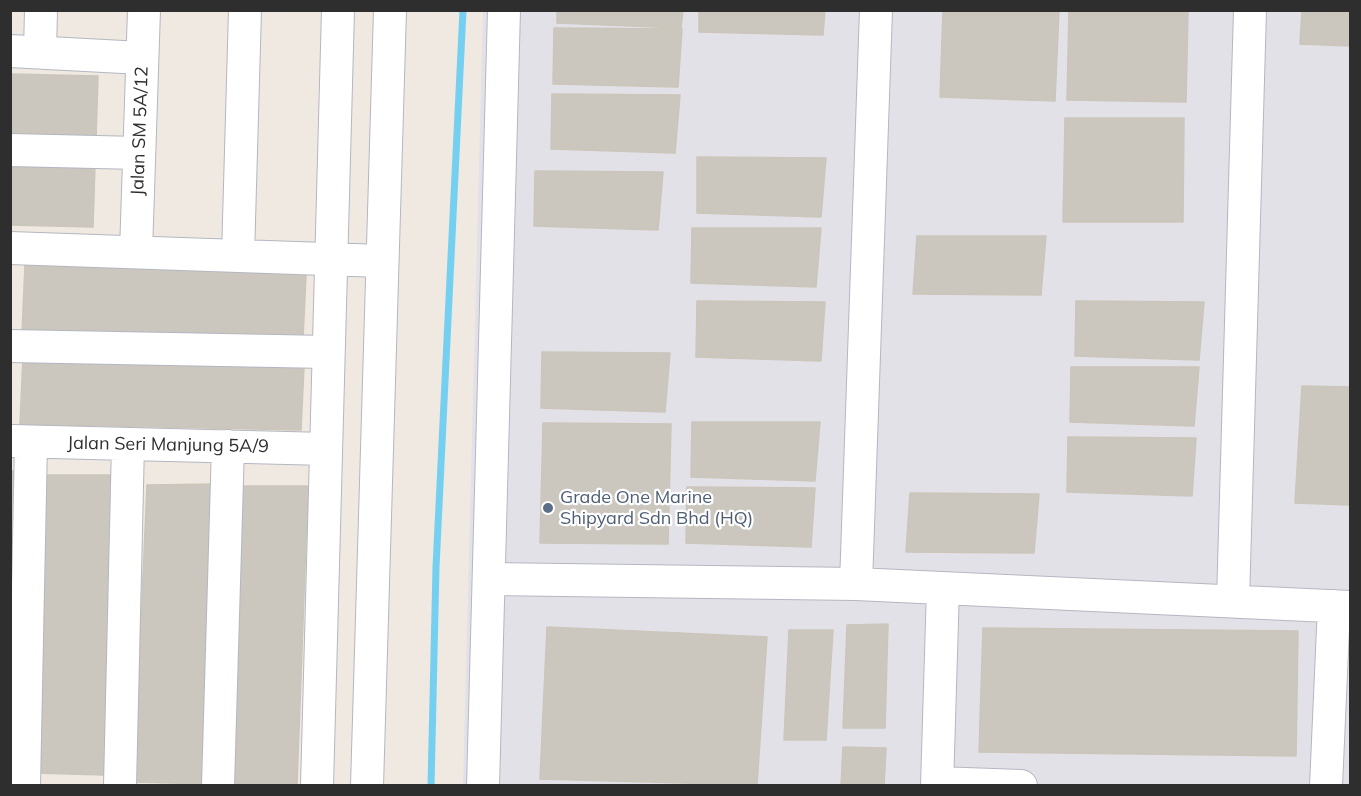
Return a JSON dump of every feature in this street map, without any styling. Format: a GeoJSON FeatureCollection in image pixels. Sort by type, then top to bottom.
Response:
{"type":"FeatureCollection","features":[{"type":"Feature","properties":{"kind":"street"},"geometry":{"type":"LineString","coordinates":[[41,10],[25,52],[142,58]]}},
{"type":"Feature","properties":{"kind":"street","name":"Jalan SM 5A/12"},"geometry":{"type":"LineString","coordinates":[[136,252],[144,10]]}},
{"type":"Feature","properties":{"kind":"street"},"geometry":{"type":"LineString","coordinates":[[238,256],[245,10]]}},
{"type":"Feature","properties":{"kind":"street"},"geometry":{"type":"LineString","coordinates":[[316,786],[338,10]]}},
{"type":"Feature","properties":{"kind":"street"},"geometry":{"type":"LineString","coordinates":[[367,786],[390,10]]}},
{"type":"Feature","properties":{"kind":"street"},"geometry":{"type":"LineString","coordinates":[[483,786],[504,10]]}},
{"type":"Feature","properties":{"kind":"street"},"geometry":{"type":"LineString","coordinates":[[856,584],[876,10]]}},
{"type":"Feature","properties":{"kind":"street"},"geometry":{"type":"LineString","coordinates":[[1233,601],[1250,10]]}},
{"type":"Feature","properties":{"kind":"street"},"geometry":{"type":"LineString","coordinates":[[10,150],[139,153]]}},
{"type":"Feature","properties":{"kind":"street"},"geometry":{"type":"LineString","coordinates":[[10,248],[382,261]]}},
{"type":"Feature","properties":{"kind":"street"},"geometry":{"type":"LineString","coordinates":[[10,346],[328,352]]}},
{"type":"Feature","properties":{"kind":"street"},"geometry":{"type":"LineString","coordinates":[[21,442],[24,786]]}},
{"type":"Feature","properties":{"kind":"street","name":"Jalan Seri Manjung 5A/9"},"geometry":{"type":"LineString","coordinates":[[21,442],[326,449]]}},
{"type":"Feature","properties":{"kind":"street"},"geometry":{"type":"LineString","coordinates":[[120,786],[128,444]]}},
{"type":"Feature","properties":{"kind":"street"},"geometry":{"type":"LineString","coordinates":[[218,786],[228,446]]}},
{"type":"Feature","properties":{"kind":"street"},"geometry":{"type":"LineString","coordinates":[[489,579],[856,584],[1342,606],[1326,786]]}},
{"type":"Feature","properties":{"kind":"street"},"geometry":{"type":"LineString","coordinates":[[943,588],[937,784],[1021,786]]}},
{"type":"Feature","properties":{"kind":"shaded area"},"geometry":{"type":"Polygon","coordinates":[[[483,11],[1350,11],[1350,785],[463,785],[483,11]]]}},
{"type":"Feature","properties":{"kind":"building"},"geometry":{"type":"Polygon","coordinates":[[[557,10],[683,10],[681,28],[557,23],[557,10]]]}},
{"type":"Feature","properties":{"kind":"building"},"geometry":{"type":"Polygon","coordinates":[[[699,10],[825,10],[823,35],[699,32],[699,10]]]}},
{"type":"Feature","properties":{"kind":"building"},"geometry":{"type":"Polygon","coordinates":[[[943,10],[1059,10],[1055,101],[940,97],[943,10]]]}},
{"type":"Feature","properties":{"kind":"building"},"geometry":{"type":"Polygon","coordinates":[[[1069,10],[1188,10],[1186,102],[1067,100],[1069,10]]]}},
{"type":"Feature","properties":{"kind":"building"},"geometry":{"type":"Polygon","coordinates":[[[1302,10],[1350,10],[1350,46],[1300,44],[1302,10]]]}},
{"type":"Feature","properties":{"kind":"building"},"geometry":{"type":"Polygon","coordinates":[[[554,28],[682,29],[678,87],[553,84],[554,28]]]}},
{"type":"Feature","properties":{"kind":"building"},"geometry":{"type":"Polygon","coordinates":[[[10,74],[98,76],[96,139],[10,137],[10,74]]]}},
{"type":"Feature","properties":{"kind":"building"},"geometry":{"type":"Polygon","coordinates":[[[552,94],[680,95],[675,153],[551,149],[552,94]]]}},
{"type":"Feature","properties":{"kind":"building"},"geometry":{"type":"Polygon","coordinates":[[[1065,118],[1184,118],[1183,222],[1063,222],[1065,118]]]}},
{"type":"Feature","properties":{"kind":"building"},"geometry":{"type":"Polygon","coordinates":[[[697,157],[826,158],[821,217],[697,213],[697,157]]]}},
{"type":"Feature","properties":{"kind":"building"},"geometry":{"type":"Polygon","coordinates":[[[10,161],[95,164],[93,227],[10,225],[10,161]]]}},
{"type":"Feature","properties":{"kind":"building"},"geometry":{"type":"Polygon","coordinates":[[[535,171],[663,172],[658,230],[534,226],[535,171]]]}},
{"type":"Feature","properties":{"kind":"building"},"geometry":{"type":"Polygon","coordinates":[[[692,228],[821,228],[816,287],[691,283],[692,228]]]}},
{"type":"Feature","properties":{"kind":"building"},"geometry":{"type":"Polygon","coordinates":[[[917,236],[1046,236],[1041,295],[913,294],[917,236]]]}},
{"type":"Feature","properties":{"kind":"building"},"geometry":{"type":"Polygon","coordinates":[[[25,265],[306,274],[303,339],[22,333],[25,265]]]}},
{"type":"Feature","properties":{"kind":"building"},"geometry":{"type":"Polygon","coordinates":[[[697,301],[825,302],[821,361],[696,357],[697,301]]]}},
{"type":"Feature","properties":{"kind":"building"},"geometry":{"type":"Polygon","coordinates":[[[1076,301],[1204,302],[1199,360],[1075,356],[1076,301]]]}},
{"type":"Feature","properties":{"kind":"building"},"geometry":{"type":"Polygon","coordinates":[[[542,352],[670,353],[665,412],[541,408],[542,352]]]}},
{"type":"Feature","properties":{"kind":"building"},"geometry":{"type":"Polygon","coordinates":[[[23,357],[304,366],[301,430],[20,424],[23,357]]]}},
{"type":"Feature","properties":{"kind":"building"},"geometry":{"type":"Polygon","coordinates":[[[1071,367],[1199,367],[1194,426],[1070,422],[1071,367]]]}},
{"type":"Feature","properties":{"kind":"building"},"geometry":{"type":"Polygon","coordinates":[[[1302,386],[1350,387],[1350,505],[1295,503],[1302,386]]]}},
{"type":"Feature","properties":{"kind":"building"},"geometry":{"type":"Polygon","coordinates":[[[692,422],[820,422],[815,481],[691,477],[692,422]]]}},
{"type":"Feature","properties":{"kind":"building"},"geometry":{"type":"Polygon","coordinates":[[[543,423],[671,424],[668,544],[540,543],[543,423]]]}},
{"type":"Feature","properties":{"kind":"building"},"geometry":{"type":"Polygon","coordinates":[[[1068,437],[1196,438],[1192,496],[1067,492],[1068,437]]]}},
{"type":"Feature","properties":{"kind":"building"},"geometry":{"type":"Polygon","coordinates":[[[10,471],[22,471],[10,771],[10,471]]]}},
{"type":"Feature","properties":{"kind":"building"},"geometry":{"type":"Polygon","coordinates":[[[46,475],[116,475],[105,775],[34,773],[46,475]]]}},
{"type":"Feature","properties":{"kind":"building"},"geometry":{"type":"Polygon","coordinates":[[[216,484],[206,784],[134,782],[147,485],[216,484]]]}},
{"type":"Feature","properties":{"kind":"building"},"geometry":{"type":"Polygon","coordinates":[[[238,486],[308,486],[297,785],[226,783],[238,486]]]}},
{"type":"Feature","properties":{"kind":"building"},"geometry":{"type":"Polygon","coordinates":[[[687,487],[815,488],[811,547],[686,543],[687,487]]]}},
{"type":"Feature","properties":{"kind":"building"},"geometry":{"type":"Polygon","coordinates":[[[910,493],[1039,494],[1034,553],[906,552],[910,493]]]}},
{"type":"Feature","properties":{"kind":"building"},"geometry":{"type":"Polygon","coordinates":[[[888,624],[885,728],[843,728],[847,625],[888,624]]]}},
{"type":"Feature","properties":{"kind":"building"},"geometry":{"type":"Polygon","coordinates":[[[547,627],[767,637],[757,785],[540,779],[547,627]]]}},
{"type":"Feature","properties":{"kind":"building"},"geometry":{"type":"Polygon","coordinates":[[[983,628],[1298,631],[1296,756],[979,752],[983,628]]]}},
{"type":"Feature","properties":{"kind":"building"},"geometry":{"type":"Polygon","coordinates":[[[789,630],[833,630],[826,740],[784,740],[789,630]]]}},
{"type":"Feature","properties":{"kind":"building"},"geometry":{"type":"Polygon","coordinates":[[[843,747],[886,748],[884,786],[841,786],[843,747]]]}},
{"type":"Feature","properties":{"kind":"waterway"},"geometry":{"type":"LineString","coordinates":[[431,786],[436,567],[463,10]]}},
{"type":"Feature","properties":{"kind":"place","name":"Grade One Marine Shipyard Sdn Bhd (HQ)"},"geometry":{"type":"Point","coordinates":[548,508]}}]}
